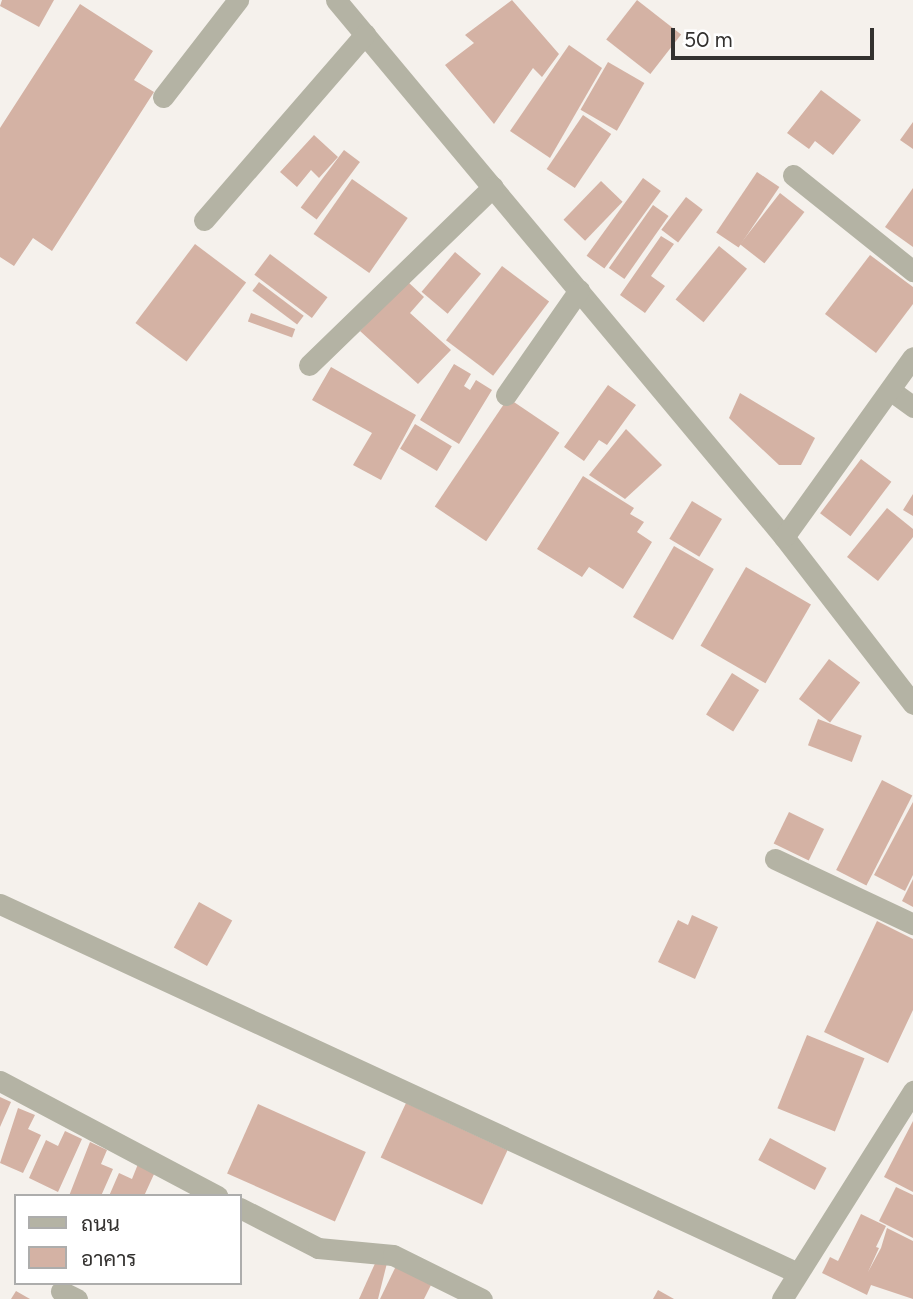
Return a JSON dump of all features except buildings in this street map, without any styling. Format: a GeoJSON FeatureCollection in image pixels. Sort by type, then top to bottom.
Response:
{"type":"FeatureCollection","features":[{"type":"Feature","properties":{"kind":"street"},"geometry":{"type":"LineString","coordinates":[[163,97],[237,0]]}},
{"type":"Feature","properties":{"kind":"street"},"geometry":{"type":"LineString","coordinates":[[336,0],[784,537],[913,704]]}},
{"type":"Feature","properties":{"kind":"street"},"geometry":{"type":"LineString","coordinates":[[204,220],[365,34]]}},
{"type":"Feature","properties":{"kind":"street"},"geometry":{"type":"LineString","coordinates":[[793,175],[913,271]]}},
{"type":"Feature","properties":{"kind":"street"},"geometry":{"type":"LineString","coordinates":[[309,365],[493,187]]}},
{"type":"Feature","properties":{"kind":"street"},"geometry":{"type":"LineString","coordinates":[[506,395],[579,290]]}},
{"type":"Feature","properties":{"kind":"street"},"geometry":{"type":"LineString","coordinates":[[784,537],[913,357]]}},
{"type":"Feature","properties":{"kind":"street"},"geometry":{"type":"LineString","coordinates":[[890,390],[913,407]]}},
{"type":"Feature","properties":{"kind":"street"},"geometry":{"type":"LineString","coordinates":[[775,859],[913,924]]}},
{"type":"Feature","properties":{"kind":"street"},"geometry":{"type":"LineString","coordinates":[[0,905],[798,1273]]}},
{"type":"Feature","properties":{"kind":"street"},"geometry":{"type":"LineString","coordinates":[[0,1081],[213,1194]]}},
{"type":"Feature","properties":{"kind":"street"},"geometry":{"type":"LineString","coordinates":[[782,1299],[913,1091]]}},
{"type":"Feature","properties":{"kind":"street"},"geometry":{"type":"LineString","coordinates":[[242,1209],[318,1248],[393,1255],[482,1299]]}}]}
